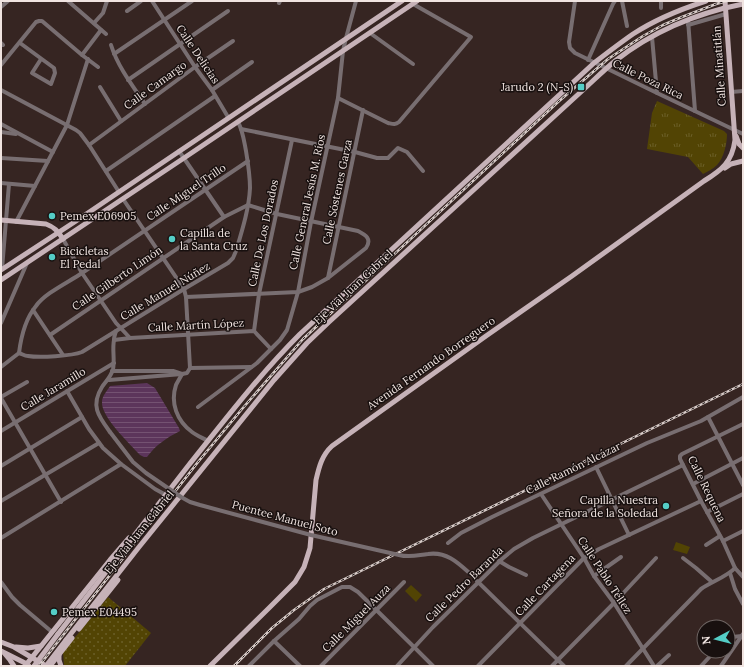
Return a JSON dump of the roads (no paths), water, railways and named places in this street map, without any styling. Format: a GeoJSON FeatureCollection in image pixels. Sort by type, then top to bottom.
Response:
{"type":"FeatureCollection","features":[{"type":"Feature","properties":{"kind":"main road"},"geometry":{"type":"LineString","coordinates":[[2,269],[402,1]]}},
{"type":"Feature","properties":{"kind":"main road","name":"Eje Vial Juan Gabriel"},"geometry":{"type":"LineString","coordinates":[[34,666],[208,441],[263,374],[300,334],[594,63],[634,33],[665,17],[706,1]]}},
{"type":"Feature","properties":{"kind":"main road","name":"Calle Minatitlán"},"geometry":{"type":"LineString","coordinates":[[725,1],[734,129]]}},
{"type":"Feature","properties":{"kind":"main road"},"geometry":{"type":"LineString","coordinates":[[1,280],[415,3]]}},
{"type":"Feature","properties":{"kind":"main road","name":"Eje Vial Juan Gabriel"},"geometry":{"type":"LineString","coordinates":[[46,666],[139,547],[274,380],[307,343],[606,68],[629,51],[652,37],[688,22],[725,11],[742,4]]}},
{"type":"Feature","properties":{"kind":"main road"},"geometry":{"type":"LineString","coordinates":[[734,129],[737,140],[743,148]]}},
{"type":"Feature","properties":{"kind":"main road","name":"Avenida Fernando Borreguero"},"geometry":{"type":"LineString","coordinates":[[210,666],[289,589],[301,572],[310,548],[318,470],[322,459],[333,444],[572,276],[698,185],[719,172],[728,163],[732,155],[735,140],[734,129]]}},
{"type":"Feature","properties":{"kind":"main road"},"geometry":{"type":"LineString","coordinates":[[719,172],[731,164],[743,160]]}},
{"type":"Feature","properties":{"kind":"main road"},"geometry":{"type":"LineString","coordinates":[[3,220],[46,224],[58,232],[63,239]]}},
{"type":"Feature","properties":{"kind":"main road"},"geometry":{"type":"LineString","coordinates":[[2,651],[27,665],[125,542],[140,528]]}},
{"type":"Feature","properties":{"kind":"main road"},"geometry":{"type":"LineString","coordinates":[[50,666],[131,562],[139,547]]}},
{"type":"Feature","properties":{"kind":"main road"},"geometry":{"type":"LineString","coordinates":[[1,642],[14,647],[46,666]]}},
{"type":"Feature","properties":{"kind":"main road"},"geometry":{"type":"LineString","coordinates":[[14,647],[40,647]]}},
{"type":"Feature","properties":{"kind":"main road"},"geometry":{"type":"LineString","coordinates":[[40,647],[44,657],[54,661]]}},
{"type":"Feature","properties":{"kind":"main road"},"geometry":{"type":"LineString","coordinates":[[2,651],[14,666]]}},
{"type":"Feature","properties":{"kind":"main road"},"geometry":{"type":"LineString","coordinates":[[60,653],[59,660],[61,666]]}},
{"type":"Feature","properties":{"kind":"street"},"geometry":{"type":"LineString","coordinates":[[1,7],[7,1]]}},
{"type":"Feature","properties":{"kind":"street"},"geometry":{"type":"LineString","coordinates":[[68,1],[106,34]]}},
{"type":"Feature","properties":{"kind":"street"},"geometry":{"type":"LineString","coordinates":[[94,24],[103,13],[107,1]]}},
{"type":"Feature","properties":{"kind":"street"},"geometry":{"type":"LineString","coordinates":[[127,11],[141,1]]}},
{"type":"Feature","properties":{"kind":"street","name":"Calle Delicias"},"geometry":{"type":"LineString","coordinates":[[152,1],[195,67],[212,90],[228,118]]}},
{"type":"Feature","properties":{"kind":"street"},"geometry":{"type":"LineString","coordinates":[[114,54],[192,1]]}},
{"type":"Feature","properties":{"kind":"street","name":"Calle General Jesús M. Ríos"},"geometry":{"type":"LineString","coordinates":[[198,408],[262,358],[287,330],[298,292],[311,222],[338,98],[346,38],[356,1]]}},
{"type":"Feature","properties":{"kind":"street","name":"Calle Poza Rica"},"geometry":{"type":"LineString","coordinates":[[575,1],[569,39],[569,45],[575,53],[743,134]]}},
{"type":"Feature","properties":{"kind":"street"},"geometry":{"type":"LineString","coordinates":[[588,60],[615,1]]}},
{"type":"Feature","properties":{"kind":"street"},"geometry":{"type":"LineString","coordinates":[[622,1],[627,26]]}},
{"type":"Feature","properties":{"kind":"street"},"geometry":{"type":"LineString","coordinates":[[661,1],[661,8]]}},
{"type":"Feature","properties":{"kind":"street"},"geometry":{"type":"LineString","coordinates":[[687,1],[688,7]]}},
{"type":"Feature","properties":{"kind":"street"},"geometry":{"type":"LineString","coordinates":[[338,98],[388,123],[394,124],[399,122],[471,37],[415,3]]}},
{"type":"Feature","properties":{"kind":"street"},"geometry":{"type":"LineString","coordinates":[[128,80],[228,11]]}},
{"type":"Feature","properties":{"kind":"street"},"geometry":{"type":"LineString","coordinates":[[1,65],[36,22],[42,21],[98,67]]}},
{"type":"Feature","properties":{"kind":"street","name":"Calle Poza Rica"},"geometry":{"type":"LineString","coordinates":[[688,22],[695,111]]}},
{"type":"Feature","properties":{"kind":"street"},"geometry":{"type":"LineString","coordinates":[[82,55],[101,30]]}},
{"type":"Feature","properties":{"kind":"street"},"geometry":{"type":"LineString","coordinates":[[370,33],[413,64]]}},
{"type":"Feature","properties":{"kind":"street"},"geometry":{"type":"LineString","coordinates":[[652,37],[657,93]]}},
{"type":"Feature","properties":{"kind":"street","name":"Calle Camargo"},"geometry":{"type":"LineString","coordinates":[[89,145],[233,41]]}},
{"type":"Feature","properties":{"kind":"street"},"geometry":{"type":"LineString","coordinates":[[20,42],[55,69],[51,84],[32,73],[41,59]]}},
{"type":"Feature","properties":{"kind":"street"},"geometry":{"type":"LineString","coordinates":[[111,45],[114,54],[128,80],[144,104]]}},
{"type":"Feature","properties":{"kind":"street"},"geometry":{"type":"LineString","coordinates":[[16,222],[67,125],[88,59]]}},
{"type":"Feature","properties":{"kind":"street"},"geometry":{"type":"LineString","coordinates":[[212,90],[252,62]]}},
{"type":"Feature","properties":{"kind":"street"},"geometry":{"type":"LineString","coordinates":[[100,88],[121,121]]}},
{"type":"Feature","properties":{"kind":"street"},"geometry":{"type":"LineString","coordinates":[[1,90],[80,133],[106,170],[119,192]]}},
{"type":"Feature","properties":{"kind":"street"},"geometry":{"type":"LineString","coordinates":[[731,92],[743,91]]}},
{"type":"Feature","properties":{"kind":"street"},"geometry":{"type":"LineString","coordinates":[[106,170],[215,96]]}},
{"type":"Feature","properties":{"kind":"street","name":"Calle Sóstenes Garza"},"geometry":{"type":"LineString","coordinates":[[328,278],[363,110]]}},
{"type":"Feature","properties":{"kind":"street","name":"Calle Manuel Núñez"},"geometry":{"type":"LineString","coordinates":[[19,352],[26,356],[32,357],[78,354],[228,263],[233,258],[248,205],[250,186],[248,161],[238,122]]}},
{"type":"Feature","properties":{"kind":"street"},"geometry":{"type":"LineString","coordinates":[[1,124],[53,152]]}},
{"type":"Feature","properties":{"kind":"street"},"geometry":{"type":"LineString","coordinates":[[241,129],[383,159],[388,158],[398,148],[406,152],[423,171]]}},
{"type":"Feature","properties":{"kind":"street"},"geometry":{"type":"LineString","coordinates":[[1,132],[20,134]]}},
{"type":"Feature","properties":{"kind":"street","name":"Calle De Los Dorados"},"geometry":{"type":"LineString","coordinates":[[254,331],[259,294],[292,140]]}},
{"type":"Feature","properties":{"kind":"street"},"geometry":{"type":"LineString","coordinates":[[180,151],[224,217]]}},
{"type":"Feature","properties":{"kind":"street"},"geometry":{"type":"LineString","coordinates":[[1,158],[48,161]]}},
{"type":"Feature","properties":{"kind":"street","name":"Calle Miguel Trillo"},"geometry":{"type":"LineString","coordinates":[[19,352],[23,333],[36,305],[48,295],[248,161]]}},
{"type":"Feature","properties":{"kind":"street"},"geometry":{"type":"LineString","coordinates":[[1,183],[35,186]]}},
{"type":"Feature","properties":{"kind":"street"},"geometry":{"type":"LineString","coordinates":[[2,269],[3,220],[9,184]]}},
{"type":"Feature","properties":{"kind":"street"},"geometry":{"type":"LineString","coordinates":[[109,380],[182,374],[187,373],[190,368],[186,297],[184,289],[123,199]]}},
{"type":"Feature","properties":{"kind":"street"},"geometry":{"type":"LineString","coordinates":[[186,297],[298,292],[312,287],[328,278],[366,248],[369,242],[362,233],[277,214],[248,205]]}},
{"type":"Feature","properties":{"kind":"street","name":"Calle Gilberto Limón"},"geometry":{"type":"LineString","coordinates":[[50,335],[224,217],[248,205]]}},
{"type":"Feature","properties":{"kind":"street"},"geometry":{"type":"LineString","coordinates":[[63,239],[82,273],[118,330],[130,338]]}},
{"type":"Feature","properties":{"kind":"street"},"geometry":{"type":"LineString","coordinates":[[1,323],[28,261]]}},
{"type":"Feature","properties":{"kind":"street"},"geometry":{"type":"LineString","coordinates":[[33,310],[63,355]]}},
{"type":"Feature","properties":{"kind":"street","name":"Puentee Manuel Soto"},"geometry":{"type":"LineString","coordinates":[[118,330],[114,340],[114,363],[112,371],[109,380],[98,394],[96,408],[98,414],[110,432],[133,462],[140,468],[181,497],[200,505],[311,536],[399,555],[411,557],[434,554],[453,559],[479,582],[564,666]]}},
{"type":"Feature","properties":{"kind":"street","name":"Calle Martín López"},"geometry":{"type":"LineString","coordinates":[[114,340],[254,331],[271,349]]}},
{"type":"Feature","properties":{"kind":"street"},"geometry":{"type":"LineString","coordinates":[[1,367],[19,352]]}},
{"type":"Feature","properties":{"kind":"street","name":"Calle Jaramillo"},"geometry":{"type":"LineString","coordinates":[[1,432],[15,422],[114,363]]}},
{"type":"Feature","properties":{"kind":"street"},"geometry":{"type":"LineString","coordinates":[[190,368],[252,366]]}},
{"type":"Feature","properties":{"kind":"street"},"geometry":{"type":"LineString","coordinates":[[112,371],[173,371],[182,374]]}},
{"type":"Feature","properties":{"kind":"street"},"geometry":{"type":"LineString","coordinates":[[182,374],[175,390],[175,410],[178,418],[190,431],[208,441]]}},
{"type":"Feature","properties":{"kind":"street"},"geometry":{"type":"LineString","coordinates":[[27,382],[1,397],[61,502]]}},
{"type":"Feature","properties":{"kind":"street"},"geometry":{"type":"LineString","coordinates":[[67,391],[99,443],[110,456],[155,489],[166,495]]}},
{"type":"Feature","properties":{"kind":"street","name":"Calle Ramón Alcázar"},"geometry":{"type":"LineString","coordinates":[[448,543],[461,533],[647,443],[695,424],[743,398]]}},
{"type":"Feature","properties":{"kind":"street"},"geometry":{"type":"LineString","coordinates":[[1,466],[82,417]]}},
{"type":"Feature","properties":{"kind":"street"},"geometry":{"type":"LineString","coordinates":[[708,417],[743,485]]}},
{"type":"Feature","properties":{"kind":"street"},"geometry":{"type":"LineString","coordinates":[[718,436],[743,424]]}},
{"type":"Feature","properties":{"kind":"street","name":"Calle Requena"},"geometry":{"type":"LineString","coordinates":[[718,436],[682,454],[680,459],[723,541],[735,568],[743,577]]}},
{"type":"Feature","properties":{"kind":"street"},"geometry":{"type":"LineString","coordinates":[[1,501],[99,443]]}},
{"type":"Feature","properties":{"kind":"street"},"geometry":{"type":"LineString","coordinates":[[693,484],[743,458]]}},
{"type":"Feature","properties":{"kind":"street"},"geometry":{"type":"LineString","coordinates":[[1,538],[121,464]]}},
{"type":"Feature","properties":{"kind":"street","name":"Calle Pedro Baranda"},"geometry":{"type":"LineString","coordinates":[[397,666],[433,627],[499,561],[514,549],[561,524],[682,465]]}},
{"type":"Feature","properties":{"kind":"street"},"geometry":{"type":"LineString","coordinates":[[596,467],[629,535]]}},
{"type":"Feature","properties":{"kind":"street","name":"Calle Pablo Téllez"},"geometry":{"type":"LineString","coordinates":[[541,494],[655,666]]}},
{"type":"Feature","properties":{"kind":"street"},"geometry":{"type":"LineString","coordinates":[[707,512],[743,494]]}},
{"type":"Feature","properties":{"kind":"street","name":"Calle Cartagena"},"geometry":{"type":"LineString","coordinates":[[478,666],[584,558],[598,549],[701,501]]}},
{"type":"Feature","properties":{"kind":"street"},"geometry":{"type":"LineString","coordinates":[[723,541],[743,531]]}},
{"type":"Feature","properties":{"kind":"street"},"geometry":{"type":"LineString","coordinates":[[706,545],[720,536]]}},
{"type":"Feature","properties":{"kind":"street"},"geometry":{"type":"LineString","coordinates":[[594,576],[621,557]]}},
{"type":"Feature","properties":{"kind":"street"},"geometry":{"type":"LineString","coordinates":[[552,666],[656,558]]}},
{"type":"Feature","properties":{"kind":"street"},"geometry":{"type":"LineString","coordinates":[[683,558],[712,582]]}},
{"type":"Feature","properties":{"kind":"street"},"geometry":{"type":"LineString","coordinates":[[499,561],[526,575]]}},
{"type":"Feature","properties":{"kind":"street"},"geometry":{"type":"LineString","coordinates":[[626,666],[698,592],[712,582],[732,572],[735,568]]}},
{"type":"Feature","properties":{"kind":"street"},"geometry":{"type":"LineString","coordinates":[[730,573],[735,589],[743,604]]}},
{"type":"Feature","properties":{"kind":"street"},"geometry":{"type":"LineString","coordinates":[[1,582],[20,605],[52,632]]}},
{"type":"Feature","properties":{"kind":"street","name":"Calle Miguel Auza"},"geometry":{"type":"LineString","coordinates":[[321,666],[404,582]]}},
{"type":"Feature","properties":{"kind":"street"},"geometry":{"type":"LineString","coordinates":[[249,666],[314,603],[342,587],[350,587],[358,592],[433,666]]}},
{"type":"Feature","properties":{"kind":"street"},"geometry":{"type":"LineString","coordinates":[[722,666],[742,635]]}},
{"type":"Feature","properties":{"kind":"street"},"geometry":{"type":"LineString","coordinates":[[274,641],[300,666]]}},
{"type":"Feature","properties":{"kind":"street"},"geometry":{"type":"LineString","coordinates":[[655,666],[669,655]]}},
{"type":"Feature","properties":{"kind":"railway"},"geometry":{"type":"LineString","coordinates":[[39,666],[198,462],[303,339],[558,102],[608,59],[663,25],[727,1]]}},
{"type":"Feature","properties":{"kind":"railway"},"geometry":{"type":"LineString","coordinates":[[234,666],[272,628],[294,610],[324,589],[743,384]]}},
{"type":"Feature","properties":{"kind":"place","name":"Jarudo 2 (N-S)"},"geometry":{"type":"Point","coordinates":[581,87]}},
{"type":"Feature","properties":{"kind":"place","name":"Pemex E06905"},"geometry":{"type":"Point","coordinates":[52,216]}},
{"type":"Feature","properties":{"kind":"place","name":"Capilla de la Santa Cruz"},"geometry":{"type":"Point","coordinates":[172,239]}},
{"type":"Feature","properties":{"kind":"place","name":"Bicicletas El Pedal"},"geometry":{"type":"Point","coordinates":[52,257]}},
{"type":"Feature","properties":{"kind":"place","name":"Capilla Nuestra Señora de la Soledad"},"geometry":{"type":"Point","coordinates":[666,506]}},
{"type":"Feature","properties":{"kind":"place","name":"Pemex E04495"},"geometry":{"type":"Point","coordinates":[54,612]}}]}
